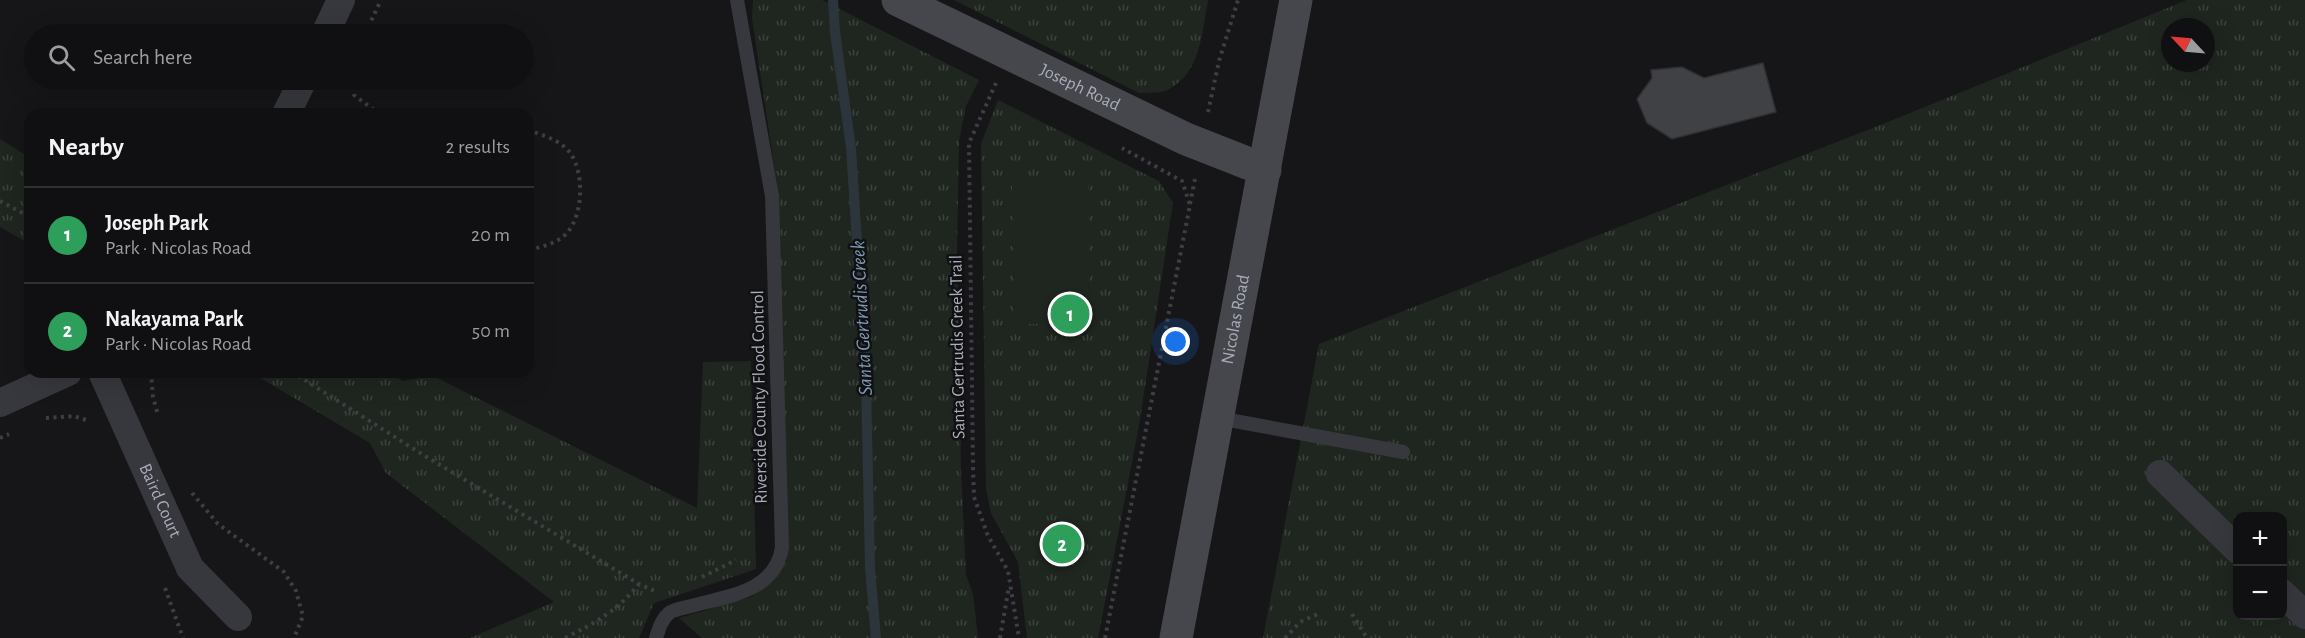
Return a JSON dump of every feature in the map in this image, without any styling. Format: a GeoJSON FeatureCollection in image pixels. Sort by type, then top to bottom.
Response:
{"type":"FeatureCollection","features":[{"type":"Feature","properties":{"kind":"main road","name":"Joseph Road"},"geometry":{"type":"LineString","coordinates":[[897,0],[1186,139],[1265,170]]}},
{"type":"Feature","properties":{"kind":"main road","name":"Nicolas Road"},"geometry":{"type":"LineString","coordinates":[[1176,638],[1296,0]]}},
{"type":"Feature","properties":{"kind":"street"},"geometry":{"type":"LineString","coordinates":[[330,24],[341,0]]}},
{"type":"Feature","properties":{"kind":"street"},"geometry":{"type":"LineString","coordinates":[[291,108],[299,90]]}},
{"type":"Feature","properties":{"kind":"street"},"geometry":{"type":"LineString","coordinates":[[0,403],[55,378]]}},
{"type":"Feature","properties":{"kind":"street","name":"Baird Court"},"geometry":{"type":"LineString","coordinates":[[105,378],[189,568],[238,617]]}},
{"type":"Feature","properties":{"kind":"street"},"geometry":{"type":"LineString","coordinates":[[2160,474],[2233,545]]}},
{"type":"Feature","properties":{"kind":"street"},"geometry":{"type":"LineString","coordinates":[[2287,597],[2305,615]]}},
{"type":"Feature","properties":{"kind":"lane","name":"Riverside County Flood Control"},"geometry":{"type":"LineString","coordinates":[[656,638],[661,622],[670,611],[745,591],[770,576],[780,559],[782,547],[772,196],[737,0]]}},
{"type":"Feature","properties":{"kind":"lane"},"geometry":{"type":"LineString","coordinates":[[1218,418],[1403,452]]}},
{"type":"Feature","properties":{"kind":"path"},"geometry":{"type":"LineString","coordinates":[[370,24],[381,0]]}},
{"type":"Feature","properties":{"kind":"path"},"geometry":{"type":"LineString","coordinates":[[1219,61],[1238,0]]}},
{"type":"Feature","properties":{"kind":"path","name":"Santa Gertrudis Creek Trail"},"geometry":{"type":"LineString","coordinates":[[1010,55],[969,143],[974,497],[988,536],[1008,570],[1019,638]]}},
{"type":"Feature","properties":{"kind":"path"},"geometry":{"type":"LineString","coordinates":[[353,90],[354,95],[371,108]]}},
{"type":"Feature","properties":{"kind":"path"},"geometry":{"type":"LineString","coordinates":[[534,133],[564,146],[579,170],[581,189],[575,216],[567,234],[548,246],[534,249]]}},
{"type":"Feature","properties":{"kind":"path"},"geometry":{"type":"LineString","coordinates":[[1105,638],[1190,205],[1182,181],[1116,144]]}},
{"type":"Feature","properties":{"kind":"path"},"geometry":{"type":"LineString","coordinates":[[0,201],[24,214]]}},
{"type":"Feature","properties":{"kind":"path"},"geometry":{"type":"LineString","coordinates":[[152,378],[153,397],[160,425]]}},
{"type":"Feature","properties":{"kind":"path"},"geometry":{"type":"LineString","coordinates":[[302,378],[425,456],[639,584],[663,595]]}},
{"type":"Feature","properties":{"kind":"path"},"geometry":{"type":"LineString","coordinates":[[37,422],[46,418],[75,416],[95,423]]}},
{"type":"Feature","properties":{"kind":"path"},"geometry":{"type":"LineString","coordinates":[[0,438],[18,430]]}},
{"type":"Feature","properties":{"kind":"path"},"geometry":{"type":"LineString","coordinates":[[192,492],[218,524],[284,572],[296,591],[303,616],[294,638]]}},
{"type":"Feature","properties":{"kind":"path"},"geometry":{"type":"LineString","coordinates":[[694,580],[736,560]]}},
{"type":"Feature","properties":{"kind":"path"},"geometry":{"type":"LineString","coordinates":[[162,580],[183,638]]}},
{"type":"Feature","properties":{"kind":"path"},"geometry":{"type":"LineString","coordinates":[[1000,638],[1010,583]]}},
{"type":"Feature","properties":{"kind":"path"},"geometry":{"type":"LineString","coordinates":[[565,638],[599,621],[624,602],[639,584]]}},
{"type":"Feature","properties":{"kind":"path"},"geometry":{"type":"LineString","coordinates":[[1285,638],[1300,622],[1320,613]]}},
{"type":"Feature","properties":{"kind":"path"},"geometry":{"type":"LineString","coordinates":[[1352,614],[1367,638]]}},
{"type":"Feature","properties":{"kind":"green space"},"geometry":{"type":"Polygon","coordinates":[[[753,0],[822,0],[979,80],[966,106],[959,141],[957,251],[961,469],[966,575],[973,594],[978,638],[702,638],[679,618],[751,597],[774,581],[787,561],[777,185],[752,18],[753,0]]]}},
{"type":"Feature","properties":{"kind":"green space"},"geometry":{"type":"Polygon","coordinates":[[[954,0],[1208,0],[1198,51],[1187,74],[1178,83],[1164,91],[1139,93],[954,0]]]}},
{"type":"Feature","properties":{"kind":"green space"},"geometry":{"type":"Polygon","coordinates":[[[2187,0],[2305,0],[2305,638],[1263,638],[1319,344],[1883,124],[2187,0]]]}},
{"type":"Feature","properties":{"kind":"green space"},"geometry":{"type":"Polygon","coordinates":[[[998,100],[1159,181],[1173,203],[1139,426],[1098,638],[1027,638],[1018,562],[991,513],[986,490],[981,144],[998,100]]]}},
{"type":"Feature","properties":{"kind":"green space"},"geometry":{"type":"Polygon","coordinates":[[[0,139],[24,154],[24,241],[0,227],[0,139]]]}},
{"type":"Feature","properties":{"kind":"green space"},"geometry":{"type":"Polygon","coordinates":[[[1012,184],[1088,184],[1089,324],[1014,324],[1012,184]]]}},
{"type":"Feature","properties":{"kind":"green space"},"geometry":{"type":"Polygon","coordinates":[[[751,361],[756,569],[654,603],[639,638],[470,638],[554,602],[386,473],[370,443],[260,378],[397,378],[403,381],[437,378],[697,508],[703,362],[751,361]]]}},
{"type":"Feature","properties":{"kind":"building"},"geometry":{"type":"Polygon","coordinates":[[[1763,63],[1776,112],[1672,139],[1647,123],[1637,99],[1652,78],[1651,70],[1682,67],[1704,78],[1763,63]]]}},
{"type":"Feature","properties":{"kind":"waterway","name":"Santa Gertrudis Creek"},"geometry":{"type":"LineString","coordinates":[[833,0],[835,32],[851,148],[866,382],[870,568],[876,638]]}},
{"type":"Feature","properties":{"kind":"place","name":"Joseph Park"},"geometry":{"type":"Point","coordinates":[1070,314]}},
{"type":"Feature","properties":{"kind":"place","name":"Nakayama Park"},"geometry":{"type":"Point","coordinates":[1062,544]}}]}
